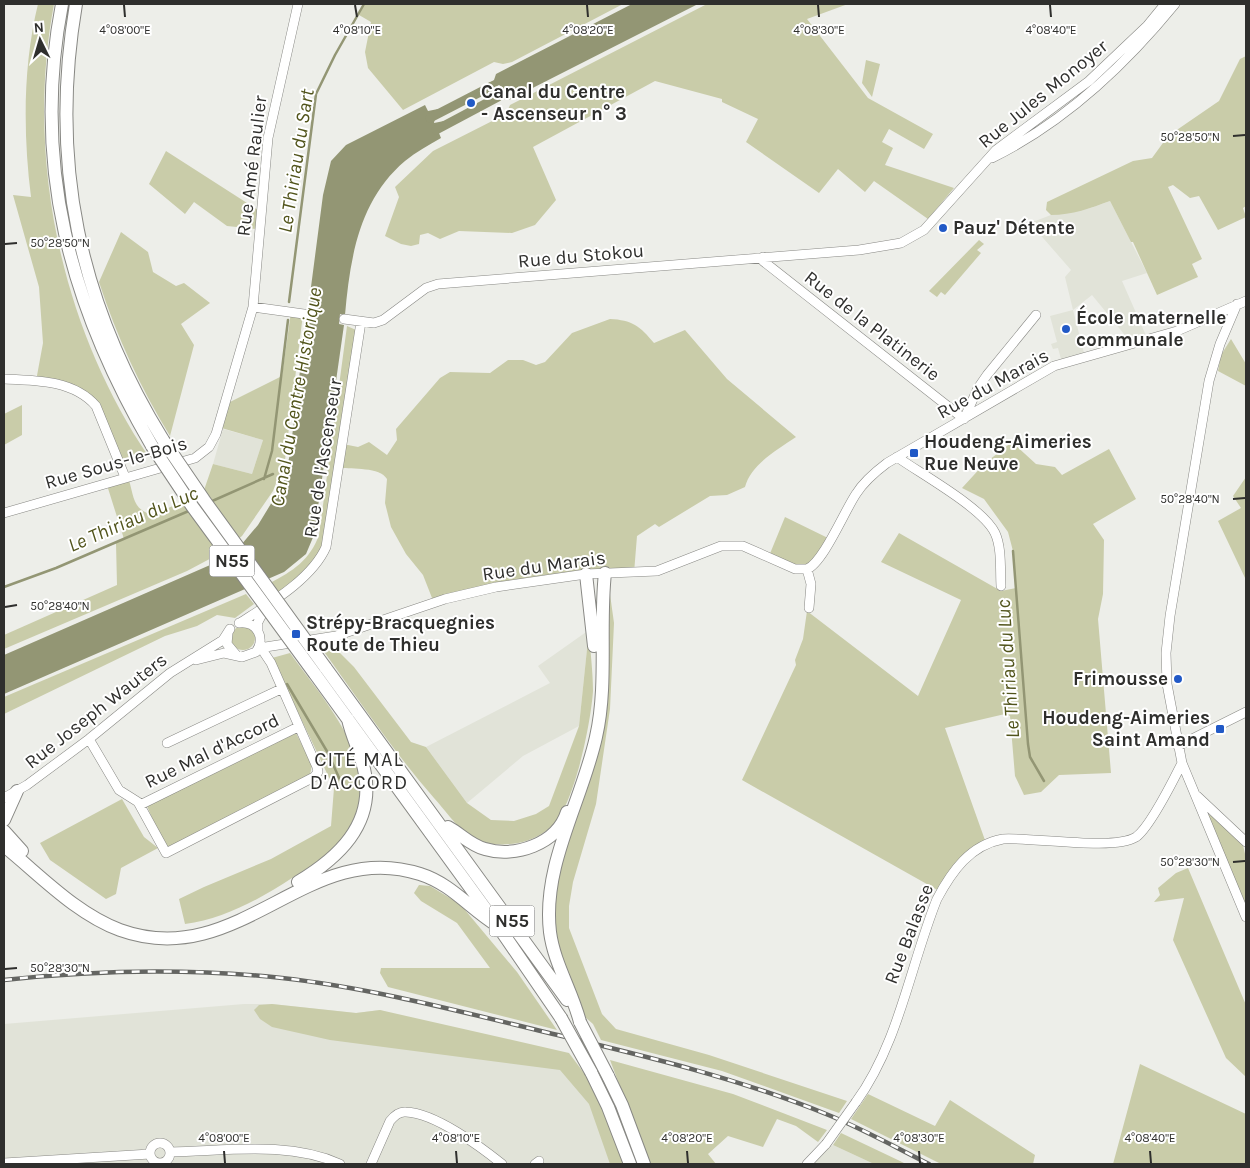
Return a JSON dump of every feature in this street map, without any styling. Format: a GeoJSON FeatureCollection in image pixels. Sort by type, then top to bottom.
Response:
{"type":"FeatureCollection","features":[{"type":"Feature","properties":{"kind":"highway","name":"N55"},"geometry":{"type":"LineString","coordinates":[[62,4],[55,58],[52,136],[65,237],[80,291],[99,345],[113,375],[158,443]]}},
{"type":"Feature","properties":{"kind":"highway","name":"N55"},"geometry":{"type":"LineString","coordinates":[[76,4],[68,60],[66,126],[69,173],[78,235],[97,303],[110,339],[158,443],[192,506],[440,822],[558,986],[580,1022],[608,1076],[625,1113],[644,1164]]}},
{"type":"Feature","properties":{"kind":"highway"},"geometry":{"type":"LineString","coordinates":[[580,1022],[553,947],[549,906],[555,869],[596,737],[601,699],[602,601],[605,573]]}},
{"type":"Feature","properties":{"kind":"highway"},"geometry":{"type":"LineString","coordinates":[[440,822],[473,845],[485,849],[508,852],[527,848],[546,839],[556,831],[566,817],[590,736],[595,699],[594,645],[586,574]]}},
{"type":"Feature","properties":{"kind":"highway","name":"N55"},"geometry":{"type":"LineString","coordinates":[[320,670],[348,719],[498,926],[561,1018],[608,1107],[630,1164]]}},
{"type":"Feature","properties":{"kind":"highway"},"geometry":{"type":"LineString","coordinates":[[4,830],[14,844],[72,894],[120,921],[146,929],[168,932],[201,929],[217,924],[266,901],[320,869],[352,837],[365,809],[366,790],[365,774],[348,719]]}},
{"type":"Feature","properties":{"kind":"highway"},"geometry":{"type":"LineString","coordinates":[[4,820],[17,791]]}},
{"type":"Feature","properties":{"kind":"highway"},"geometry":{"type":"LineString","coordinates":[[4,846],[84,911],[119,929],[150,937],[183,938],[219,930],[269,907],[321,879],[352,869],[377,867],[420,874],[438,881],[456,892],[484,917],[498,926]]}},
{"type":"Feature","properties":{"kind":"street","name":"Rue Amé Raulier"},"geometry":{"type":"LineString","coordinates":[[256,274],[268,138],[298,4]]}},
{"type":"Feature","properties":{"kind":"street","name":"Rue Jules Monoyer"},"geometry":{"type":"LineString","coordinates":[[773,255],[859,250],[901,243],[924,230],[981,164],[996,150],[1089,81],[1147,26],[1165,4]]}},
{"type":"Feature","properties":{"kind":"street","name":"Rue Jules Monoyer"},"geometry":{"type":"LineString","coordinates":[[981,164],[1027,138],[1079,100],[1146,39],[1174,4]]}},
{"type":"Feature","properties":{"kind":"street","name":"Rue du Stokou"},"geometry":{"type":"LineString","coordinates":[[361,322],[374,323],[400,309],[426,288],[438,284],[773,255]]}},
{"type":"Feature","properties":{"kind":"street","name":"Rue de la Platinerie"},"geometry":{"type":"LineString","coordinates":[[763,257],[763,261],[964,419]]}},
{"type":"Feature","properties":{"kind":"street","name":"Rue Sous-le-Bois"},"geometry":{"type":"LineString","coordinates":[[4,513],[195,458],[209,447],[216,434],[254,307],[256,274]]}},
{"type":"Feature","properties":{"kind":"street","name":"Rue du Marais"},"geometry":{"type":"LineString","coordinates":[[258,649],[345,633],[459,596],[515,584],[586,574],[657,571],[714,548],[733,545],[760,552],[795,569],[807,570],[819,558],[855,495],[865,482],[897,457],[1054,366],[1177,331],[1246,300]]}},
{"type":"Feature","properties":{"kind":"street"},"geometry":{"type":"LineString","coordinates":[[1237,304],[1220,344],[1209,381],[1170,616],[1166,653],[1166,684],[1182,763],[1246,917]]}},
{"type":"Feature","properties":{"kind":"street"},"geometry":{"type":"LineString","coordinates":[[254,307],[307,315]]}},
{"type":"Feature","properties":{"kind":"street"},"geometry":{"type":"LineString","coordinates":[[964,419],[987,375],[1036,315]]}},
{"type":"Feature","properties":{"kind":"street"},"geometry":{"type":"LineString","coordinates":[[344,319],[361,322]]}},
{"type":"Feature","properties":{"kind":"street","name":"Rue de l'Ascenseur"},"geometry":{"type":"LineString","coordinates":[[240,623],[309,574],[320,561],[326,547],[361,322]]}},
{"type":"Feature","properties":{"kind":"street"},"geometry":{"type":"LineString","coordinates":[[4,379],[28,380],[68,387],[90,399],[96,406],[125,477]]}},
{"type":"Feature","properties":{"kind":"street"},"geometry":{"type":"LineString","coordinates":[[897,457],[966,504],[991,526],[997,539],[1001,586]]}},
{"type":"Feature","properties":{"kind":"street"},"geometry":{"type":"LineString","coordinates":[[807,570],[812,584],[809,608]]}},
{"type":"Feature","properties":{"kind":"street","name":"Rue de l'Ascenseur"},"geometry":{"type":"LineString","coordinates":[[259,633],[258,622],[268,604]]}},
{"type":"Feature","properties":{"kind":"street"},"geometry":{"type":"LineString","coordinates":[[258,649],[247,656],[238,656],[227,644],[230,629],[240,623],[250,624],[259,633],[258,649],[260,653],[270,663]]}},
{"type":"Feature","properties":{"kind":"street","name":"Rue Joseph Wauters"},"geometry":{"type":"LineString","coordinates":[[4,798],[17,791],[89,739],[183,665],[224,640],[230,629]]}},
{"type":"Feature","properties":{"kind":"street","name":"Rue du Marais"},"geometry":{"type":"LineString","coordinates":[[259,633],[266,641],[283,644]]}},
{"type":"Feature","properties":{"kind":"street"},"geometry":{"type":"LineString","coordinates":[[270,663],[271,653],[283,644]]}},
{"type":"Feature","properties":{"kind":"street","name":"Rue Joseph Wauters"},"geometry":{"type":"LineString","coordinates":[[183,665],[214,654],[224,653],[238,656]]}},
{"type":"Feature","properties":{"kind":"street","name":"Rue Mal d'Accord"},"geometry":{"type":"LineString","coordinates":[[89,739],[123,794],[136,799],[166,853],[175,850],[318,772],[270,663]]}},
{"type":"Feature","properties":{"kind":"street"},"geometry":{"type":"LineString","coordinates":[[167,743],[280,689]]}},
{"type":"Feature","properties":{"kind":"street"},"geometry":{"type":"LineString","coordinates":[[1178,746],[1246,712]]}},
{"type":"Feature","properties":{"kind":"street","name":"Rue Mal d'Accord"},"geometry":{"type":"LineString","coordinates":[[140,805],[298,727]]}},
{"type":"Feature","properties":{"kind":"street","name":"Rue Balasse"},"geometry":{"type":"LineString","coordinates":[[807,1164],[826,1144],[856,1102],[885,1052],[937,899],[949,878],[966,857],[986,843],[1003,839],[1112,843],[1133,838],[1149,822],[1182,763]]}},
{"type":"Feature","properties":{"kind":"street"},"geometry":{"type":"LineString","coordinates":[[1192,790],[1246,842]]}},
{"type":"Feature","properties":{"kind":"street"},"geometry":{"type":"LineString","coordinates":[[371,1164],[390,1121],[394,1116],[407,1112],[446,1126],[473,1141],[502,1164]]}},
{"type":"Feature","properties":{"kind":"street"},"geometry":{"type":"LineString","coordinates":[[159,1142],[166,1144],[171,1152],[169,1159],[163,1163],[156,1162],[150,1154],[151,1148],[159,1142]]}},
{"type":"Feature","properties":{"kind":"street"},"geometry":{"type":"LineString","coordinates":[[171,1152],[298,1151],[312,1153],[340,1164]]}},
{"type":"Feature","properties":{"kind":"street"},"geometry":{"type":"LineString","coordinates":[[4,1163],[150,1154]]}},
{"type":"Feature","properties":{"kind":"shaded area"},"geometry":{"type":"Polygon","coordinates":[[[38,4],[54,4],[46,62],[44,121],[48,181],[58,239],[73,297],[93,353],[118,407],[149,457],[122,458],[90,399],[36,381],[43,343],[39,287],[13,195],[31,197],[28,173],[26,100],[29,51],[38,4]]]}},
{"type":"Feature","properties":{"kind":"shaded area"},"geometry":{"type":"Polygon","coordinates":[[[364,4],[623,4],[512,62],[503,64],[494,62],[403,110],[368,68],[365,52],[371,22],[359,15],[364,4]]]}},
{"type":"Feature","properties":{"kind":"shaded area"},"geometry":{"type":"Polygon","coordinates":[[[632,4],[698,4],[509,100],[503,99],[490,105],[487,99],[502,91],[502,87],[499,85],[483,94],[480,88],[494,80],[496,74],[632,4]]]}},
{"type":"Feature","properties":{"kind":"shaded area"},"geometry":{"type":"Polygon","coordinates":[[[707,4],[848,4],[807,19],[868,98],[933,134],[924,149],[889,129],[882,142],[893,148],[885,165],[954,188],[928,219],[874,181],[865,192],[838,169],[819,193],[746,142],[758,119],[722,102],[722,99],[655,81],[533,147],[556,200],[535,225],[512,233],[459,231],[440,239],[428,233],[420,235],[419,244],[411,246],[401,244],[385,236],[399,197],[395,187],[433,151],[506,114],[510,105],[707,4]]]}},
{"type":"Feature","properties":{"kind":"shaded area"},"geometry":{"type":"Polygon","coordinates":[[[1246,56],[1246,206],[1243,208],[1246,217],[1218,230],[1199,196],[1190,198],[1173,185],[1168,187],[1202,259],[1192,264],[1198,277],[1157,295],[1133,242],[1131,242],[1110,201],[1089,209],[1059,215],[1051,215],[1046,210],[1047,202],[1133,161],[1152,158],[1168,136],[1219,101],[1240,59],[1246,56]]]}},
{"type":"Feature","properties":{"kind":"shaded area"},"geometry":{"type":"Polygon","coordinates":[[[866,60],[880,64],[872,97],[862,83],[866,60]]]}},
{"type":"Feature","properties":{"kind":"shaded area"},"geometry":{"type":"Polygon","coordinates":[[[425,105],[428,111],[438,109],[441,115],[435,118],[434,123],[444,121],[447,127],[439,133],[441,138],[409,158],[389,176],[367,212],[354,252],[345,315],[340,314],[339,324],[344,325],[314,535],[306,554],[284,572],[4,694],[4,655],[217,562],[241,545],[258,525],[283,484],[290,454],[306,320],[314,320],[316,311],[308,310],[323,195],[331,161],[346,145],[425,105]]]}},
{"type":"Feature","properties":{"kind":"shaded area"},"geometry":{"type":"Polygon","coordinates":[[[166,151],[258,210],[256,229],[227,226],[194,202],[185,214],[149,184],[166,151]]]}},
{"type":"Feature","properties":{"kind":"shaded area"},"geometry":{"type":"Polygon","coordinates":[[[1110,201],[1147,273],[1122,281],[1148,340],[1133,345],[1092,295],[1073,310],[1065,277],[1071,270],[1030,223],[1051,215],[1091,208],[1110,201]]]}},
{"type":"Feature","properties":{"kind":"shaded area"},"geometry":{"type":"Polygon","coordinates":[[[121,232],[148,252],[153,272],[176,286],[184,283],[210,303],[181,324],[194,345],[170,436],[130,361],[113,322],[99,282],[121,232]]]}},
{"type":"Feature","properties":{"kind":"shaded area"},"geometry":{"type":"Polygon","coordinates":[[[979,240],[984,244],[977,250],[981,253],[945,295],[941,292],[937,297],[929,291],[979,240]]]}},
{"type":"Feature","properties":{"kind":"shaded area","name":"École maternelle communale"},"geometry":{"type":"Polygon","coordinates":[[[1073,310],[1085,357],[1062,363],[1058,348],[1053,349],[1051,344],[1057,342],[1050,316],[1073,310]]]}},
{"type":"Feature","properties":{"kind":"shaded area"},"geometry":{"type":"Polygon","coordinates":[[[291,312],[303,314],[285,460],[273,491],[242,536],[219,554],[187,571],[4,649],[4,635],[117,585],[116,543],[124,539],[106,482],[129,480],[135,502],[141,510],[152,515],[203,493],[213,464],[252,474],[263,440],[218,427],[224,405],[282,376],[291,312]]]}},
{"type":"Feature","properties":{"kind":"shaded area"},"geometry":{"type":"Polygon","coordinates":[[[610,319],[635,325],[654,343],[685,330],[727,379],[796,437],[759,464],[748,479],[745,487],[727,495],[710,496],[659,527],[655,524],[637,536],[634,573],[561,577],[434,603],[423,575],[406,554],[391,527],[385,503],[387,479],[378,472],[340,468],[320,561],[279,596],[270,583],[300,564],[311,551],[319,535],[347,326],[356,330],[343,444],[358,447],[369,442],[387,455],[397,440],[396,429],[440,378],[450,372],[490,373],[508,360],[523,360],[536,365],[545,362],[572,333],[610,319]]]}},
{"type":"Feature","properties":{"kind":"shaded area"},"geometry":{"type":"Polygon","coordinates":[[[1231,339],[1246,364],[1246,386],[1218,371],[1221,355],[1231,339]]]}},
{"type":"Feature","properties":{"kind":"shaded area"},"geometry":{"type":"Polygon","coordinates":[[[22,405],[22,435],[4,445],[4,414],[22,405]]]}},
{"type":"Feature","properties":{"kind":"shaded area"},"geometry":{"type":"Polygon","coordinates":[[[223,429],[263,440],[252,474],[213,464],[223,429]]]}},
{"type":"Feature","properties":{"kind":"shaded area"},"geometry":{"type":"Polygon","coordinates":[[[1012,442],[1036,464],[1055,467],[1062,475],[1109,449],[1136,499],[1093,524],[1104,540],[1103,594],[1098,619],[1111,773],[1059,775],[1041,792],[1024,795],[1015,776],[1010,716],[1005,714],[945,728],[986,843],[977,848],[941,892],[742,780],[796,665],[795,660],[803,639],[807,611],[918,696],[961,600],[881,562],[899,533],[1001,591],[1016,588],[1013,551],[1008,532],[984,499],[962,488],[984,464],[1012,442]]]}},
{"type":"Feature","properties":{"kind":"shaded area"},"geometry":{"type":"Polygon","coordinates":[[[1246,477],[1246,580],[1218,521],[1241,508],[1233,496],[1246,477]]]}},
{"type":"Feature","properties":{"kind":"shaded area"},"geometry":{"type":"Polygon","coordinates":[[[785,517],[830,539],[807,569],[769,556],[785,517]]]}},
{"type":"Feature","properties":{"kind":"shaded area"},"geometry":{"type":"Polygon","coordinates":[[[609,587],[614,623],[610,709],[596,804],[573,882],[569,906],[569,928],[602,1014],[616,1029],[709,1055],[847,1101],[839,1113],[722,1071],[601,1040],[593,1024],[585,1017],[564,968],[554,928],[557,878],[596,748],[609,587]]]}},
{"type":"Feature","properties":{"kind":"shaded area"},"geometry":{"type":"Polygon","coordinates":[[[246,594],[254,604],[235,618],[217,615],[197,626],[165,636],[4,714],[4,697],[246,594]]]}},
{"type":"Feature","properties":{"kind":"shaded area"},"geometry":{"type":"Polygon","coordinates":[[[243,626],[251,630],[255,638],[251,646],[243,650],[235,646],[231,638],[235,630],[243,626]]]}},
{"type":"Feature","properties":{"kind":"shaded area"},"geometry":{"type":"Polygon","coordinates":[[[589,630],[579,726],[523,756],[467,803],[426,747],[550,683],[538,666],[589,630]]]}},
{"type":"Feature","properties":{"kind":"shaded area"},"geometry":{"type":"Polygon","coordinates":[[[589,630],[593,683],[592,705],[581,761],[569,798],[562,813],[547,830],[528,840],[505,844],[492,844],[473,838],[458,826],[404,762],[322,649],[333,646],[354,667],[411,742],[426,747],[467,803],[491,820],[514,821],[536,814],[549,806],[579,726],[589,630]]]}},
{"type":"Feature","properties":{"kind":"shaded area"},"geometry":{"type":"Polygon","coordinates":[[[290,653],[326,701],[354,751],[360,776],[359,802],[349,829],[327,855],[311,867],[267,893],[228,913],[185,924],[179,899],[271,859],[331,826],[334,788],[272,658],[290,653]]]}},
{"type":"Feature","properties":{"kind":"shaded area"},"geometry":{"type":"Polygon","coordinates":[[[296,733],[312,765],[310,775],[168,848],[163,844],[147,806],[296,733]]]}},
{"type":"Feature","properties":{"kind":"shaded area"},"geometry":{"type":"Polygon","coordinates":[[[122,799],[144,837],[158,848],[121,868],[116,894],[106,899],[50,860],[40,843],[122,799]]]}},
{"type":"Feature","properties":{"kind":"shaded area"},"geometry":{"type":"Polygon","coordinates":[[[1207,813],[1241,837],[1246,858],[1246,917],[1207,813]]]}},
{"type":"Feature","properties":{"kind":"shaded area"},"geometry":{"type":"Polygon","coordinates":[[[1188,868],[1246,1005],[1246,1077],[1226,1058],[1173,940],[1184,898],[1154,902],[1160,895],[1158,888],[1176,873],[1188,868]]]}},
{"type":"Feature","properties":{"kind":"shaded area"},"geometry":{"type":"Polygon","coordinates":[[[419,885],[430,886],[460,904],[517,972],[557,1030],[388,987],[380,973],[381,968],[490,968],[457,923],[421,901],[414,893],[419,885]]]}},
{"type":"Feature","properties":{"kind":"shaded area"},"geometry":{"type":"Polygon","coordinates":[[[244,1004],[272,1004],[356,1013],[380,1010],[580,1070],[590,1081],[624,1164],[4,1164],[4,1024],[244,1004]]]}},
{"type":"Feature","properties":{"kind":"shaded area"},"geometry":{"type":"Polygon","coordinates":[[[272,1004],[356,1013],[380,1010],[569,1053],[590,1081],[611,1126],[624,1164],[610,1164],[589,1104],[560,1070],[330,1040],[272,1027],[260,1019],[254,1010],[259,1005],[272,1004]]]}},
{"type":"Feature","properties":{"kind":"shaded area"},"geometry":{"type":"Polygon","coordinates":[[[610,1060],[733,1094],[827,1130],[818,1142],[796,1126],[777,1119],[763,1147],[728,1136],[708,1154],[716,1164],[649,1164],[610,1060]]]}},
{"type":"Feature","properties":{"kind":"shaded area"},"geometry":{"type":"Polygon","coordinates":[[[1140,1064],[1246,1114],[1246,1164],[1113,1164],[1140,1064]]]}},
{"type":"Feature","properties":{"kind":"shaded area"},"geometry":{"type":"Polygon","coordinates":[[[868,1094],[935,1126],[950,1100],[1035,1155],[1033,1164],[941,1164],[851,1119],[868,1094]]]}},
{"type":"Feature","properties":{"kind":"shaded area"},"geometry":{"type":"Polygon","coordinates":[[[841,1133],[906,1164],[874,1164],[833,1145],[841,1133]]]}},
{"type":"Feature","properties":{"kind":"shaded area"},"geometry":{"type":"Polygon","coordinates":[[[833,1145],[874,1164],[807,1164],[820,1151],[833,1145]]]}},
{"type":"Feature","properties":{"kind":"waterway","name":"Le Thiriau du Sart"},"geometry":{"type":"LineString","coordinates":[[289,302],[316,94],[335,55],[364,4]]}},
{"type":"Feature","properties":{"kind":"waterway","name":"Canal du Centre Historique"},"geometry":{"type":"LineString","coordinates":[[430,118],[492,86]]}},
{"type":"Feature","properties":{"kind":"waterway","name":"Canal du Centre Historique"},"geometry":{"type":"LineString","coordinates":[[436,130],[498,97]]}},
{"type":"Feature","properties":{"kind":"waterway"},"geometry":{"type":"LineString","coordinates":[[264,479],[272,451],[288,320]]}},
{"type":"Feature","properties":{"kind":"waterway","name":"Le Thiriau du Luc"},"geometry":{"type":"LineString","coordinates":[[210,502],[273,474]]}},
{"type":"Feature","properties":{"kind":"waterway","name":"Le Thiriau du Luc"},"geometry":{"type":"LineString","coordinates":[[4,587],[56,568],[191,510]]}},
{"type":"Feature","properties":{"kind":"waterway","name":"Le Thiriau du Luc"},"geometry":{"type":"LineString","coordinates":[[1013,551],[1028,744],[1030,757],[1044,781]]}},
{"type":"Feature","properties":{"kind":"waterway"},"geometry":{"type":"LineString","coordinates":[[287,684],[328,753],[340,780]]}},
{"type":"Feature","properties":{"kind":"railway"},"geometry":{"type":"LineString","coordinates":[[4,980],[108,972],[212,973],[315,982],[381,994],[616,1049],[722,1078],[826,1114],[865,1131],[929,1164]]}},
{"type":"Feature","properties":{"kind":"place","name":"Canal du Centre - Ascenseur n° 3"},"geometry":{"type":"Point","coordinates":[471,103]}},
{"type":"Feature","properties":{"kind":"place","name":"Pauz' Détente"},"geometry":{"type":"Point","coordinates":[943,228]}},
{"type":"Feature","properties":{"kind":"place","name":"École maternelle communale"},"geometry":{"type":"Point","coordinates":[1066,329]}},
{"type":"Feature","properties":{"kind":"place","name":"Houdeng-Aimeries Rue Neuve"},"geometry":{"type":"Point","coordinates":[914,453]}},
{"type":"Feature","properties":{"kind":"place","name":"Strépy-Bracquegnies Route de Thieu"},"geometry":{"type":"Point","coordinates":[296,634]}},
{"type":"Feature","properties":{"kind":"place","name":"Frimousse"},"geometry":{"type":"Point","coordinates":[1178,679]}},
{"type":"Feature","properties":{"kind":"place","name":"Houdeng-Aimeries Saint Amand"},"geometry":{"type":"Point","coordinates":[1220,729]}},
{"type":"Feature","properties":{"kind":"district","name":"CITÉ MAL D'ACCORD"},"geometry":{"type":"Point","coordinates":[359,770]}}]}
